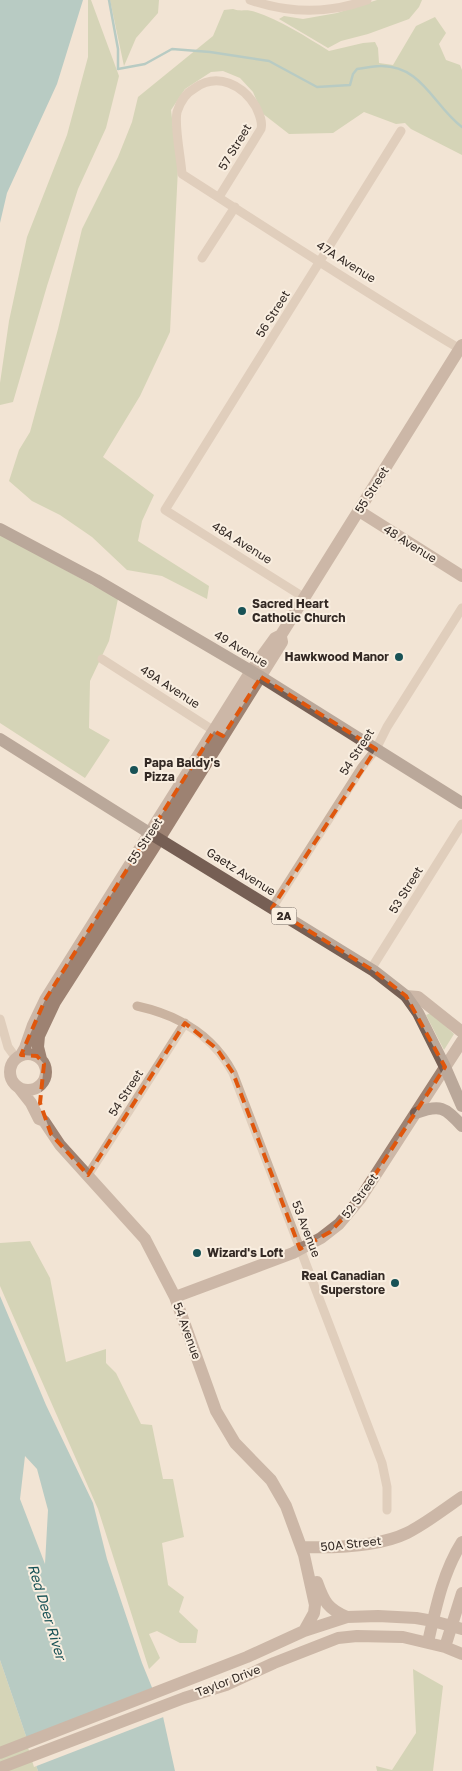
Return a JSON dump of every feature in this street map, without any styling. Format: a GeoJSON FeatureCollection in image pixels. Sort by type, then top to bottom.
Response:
{"type":"FeatureCollection","features":[{"type":"Feature","properties":{"kind":"main road","name":"49 Avenue"},"geometry":{"type":"LineString","coordinates":[[0,529],[104,584],[256,674],[462,803]]}},
{"type":"Feature","properties":{"kind":"main road","name":"Gaetz Avenue"},"geometry":{"type":"LineString","coordinates":[[0,739],[371,969],[406,996]]}},
{"type":"Feature","properties":{"kind":"main road","name":"2A"},"geometry":{"type":"LineString","coordinates":[[406,996],[418,1013],[462,1106]]}},
{"type":"Feature","properties":{"kind":"main road"},"geometry":{"type":"LineString","coordinates":[[416,1113],[433,1107],[442,1108],[447,1110],[462,1126]]}},
{"type":"Feature","properties":{"kind":"street"},"geometry":{"type":"LineString","coordinates":[[250,0],[285,9],[311,10],[340,8],[367,0]]}},
{"type":"Feature","properties":{"kind":"street","name":"57 Street"},"geometry":{"type":"LineString","coordinates":[[213,80],[227,82],[241,89],[252,102],[262,122],[261,129],[219,197],[182,174],[177,116],[180,104],[187,94],[201,84],[213,80]]}},
{"type":"Feature","properties":{"kind":"street","name":"56 Street"},"geometry":{"type":"LineString","coordinates":[[165,510],[401,130]]}},
{"type":"Feature","properties":{"kind":"street","name":"47A Avenue"},"geometry":{"type":"LineString","coordinates":[[219,197],[461,347]]}},
{"type":"Feature","properties":{"kind":"street"},"geometry":{"type":"LineString","coordinates":[[202,258],[235,207]]}},
{"type":"Feature","properties":{"kind":"street","name":"55 Street"},"geometry":{"type":"LineString","coordinates":[[41,1059],[38,1044],[48,1013],[154,836],[256,674],[282,642],[282,635],[461,347]]}},
{"type":"Feature","properties":{"kind":"street","name":"48A Avenue"},"geometry":{"type":"LineString","coordinates":[[165,510],[305,598]]}},
{"type":"Feature","properties":{"kind":"street","name":"48 Avenue"},"geometry":{"type":"LineString","coordinates":[[359,511],[462,576]]}},
{"type":"Feature","properties":{"kind":"street","name":"54 Street"},"geometry":{"type":"LineString","coordinates":[[272,908],[362,767],[376,749],[387,727],[462,608]]}},
{"type":"Feature","properties":{"kind":"street","name":"49A Avenue"},"geometry":{"type":"LineString","coordinates":[[102,659],[219,733]]}},
{"type":"Feature","properties":{"kind":"street","name":"53 Street"},"geometry":{"type":"LineString","coordinates":[[371,969],[462,824]]}},
{"type":"Feature","properties":{"kind":"street","name":"55 Street"},"geometry":{"type":"LineString","coordinates":[[18,1057],[25,1048],[45,1000],[154,836]]}},
{"type":"Feature","properties":{"kind":"street","name":"Gaetz Avenue"},"geometry":{"type":"LineString","coordinates":[[406,996],[418,996],[462,1032]]}},
{"type":"Feature","properties":{"kind":"street","name":"53 Avenue"},"geometry":{"type":"LineString","coordinates":[[137,1006],[158,1011],[202,1034],[223,1056],[233,1073],[384,1469],[388,1493],[387,1510]]}},
{"type":"Feature","properties":{"kind":"street"},"geometry":{"type":"LineString","coordinates":[[0,1020],[8,1047],[18,1057]]}},
{"type":"Feature","properties":{"kind":"street","name":"54 Street"},"geometry":{"type":"LineString","coordinates":[[88,1175],[185,1024]]}},
{"type":"Feature","properties":{"kind":"street","name":"52 Street"},"geometry":{"type":"LineString","coordinates":[[175,1297],[300,1249],[321,1238],[347,1215],[360,1199],[462,1041]]}},
{"type":"Feature","properties":{"kind":"street"},"geometry":{"type":"LineString","coordinates":[[32,1054],[41,1059],[46,1069],[46,1074],[41,1084],[31,1090],[20,1089],[14,1084],[10,1074],[12,1063],[18,1057],[32,1054]]}},
{"type":"Feature","properties":{"kind":"street","name":"54 Avenue"},"geometry":{"type":"LineString","coordinates":[[41,1084],[40,1103],[45,1115],[44,1122]]}},
{"type":"Feature","properties":{"kind":"street","name":"54 Avenue"},"geometry":{"type":"LineString","coordinates":[[20,1089],[32,1103],[39,1119],[44,1122],[60,1145],[145,1239],[175,1297],[216,1411],[236,1443],[276,1487],[286,1506],[303,1551]]}},
{"type":"Feature","properties":{"kind":"street","name":"50A Street"},"geometry":{"type":"LineString","coordinates":[[303,1551],[389,1539],[414,1529],[457,1505],[462,1497]]}},
{"type":"Feature","properties":{"kind":"street"},"geometry":{"type":"LineString","coordinates":[[428,1642],[439,1594],[449,1567],[462,1542]]}},
{"type":"Feature","properties":{"kind":"street"},"geometry":{"type":"LineString","coordinates":[[303,1551],[310,1563],[325,1602],[330,1608],[347,1617]]}},
{"type":"Feature","properties":{"kind":"street"},"geometry":{"type":"LineString","coordinates":[[303,1551],[315,1605],[314,1613],[304,1631]]}},
{"type":"Feature","properties":{"kind":"street"},"geometry":{"type":"LineString","coordinates":[[445,1647],[457,1627],[462,1592]]}},
{"type":"Feature","properties":{"kind":"street","name":"Taylor Drive"},"geometry":{"type":"LineString","coordinates":[[0,1753],[247,1657],[304,1631],[347,1617],[385,1616],[433,1621],[457,1627]]}},
{"type":"Feature","properties":{"kind":"street","name":"Taylor Drive"},"geometry":{"type":"LineString","coordinates":[[0,1768],[184,1698],[226,1685],[274,1663],[338,1638],[387,1636],[428,1642],[462,1654]]}},
{"type":"Feature","properties":{"kind":"highlighted area"},"geometry":{"type":"Polygon","coordinates":[[[261,677],[376,749],[272,908],[374,971],[406,996],[445,1067],[354,1207],[330,1232],[300,1249],[233,1073],[217,1049],[185,1023],[88,1175],[51,1134],[40,1103],[44,1064],[37,1056],[21,1055],[45,1000],[214,731],[223,736],[261,677]]]}},
{"type":"Feature","properties":{"kind":"green space"},"geometry":{"type":"Polygon","coordinates":[[[88,0],[91,0],[119,76],[106,128],[78,189],[13,402],[0,405],[0,383],[9,321],[27,237],[67,135],[88,57],[88,0]]]}},
{"type":"Feature","properties":{"kind":"green space"},"geometry":{"type":"Polygon","coordinates":[[[110,0],[159,0],[158,13],[136,38],[124,66],[110,0]]]}},
{"type":"Feature","properties":{"kind":"green space"},"geometry":{"type":"Polygon","coordinates":[[[377,0],[422,0],[409,19],[368,34],[341,41],[328,48],[279,19],[284,16],[303,19],[337,13],[377,0]]]}},
{"type":"Feature","properties":{"kind":"green space"},"geometry":{"type":"Polygon","coordinates":[[[224,10],[252,11],[272,19],[329,51],[375,42],[378,48],[379,63],[393,65],[416,26],[435,17],[446,33],[439,44],[446,60],[460,65],[462,70],[462,155],[411,129],[405,123],[396,124],[364,112],[333,133],[289,134],[262,113],[253,92],[240,78],[223,71],[211,72],[185,89],[171,110],[178,168],[170,332],[140,396],[103,457],[154,495],[142,521],[138,541],[209,586],[207,599],[162,576],[127,570],[92,537],[60,515],[32,501],[9,481],[19,450],[30,432],[58,329],[82,229],[118,157],[132,122],[138,97],[213,36],[224,10]]]}},
{"type":"Feature","properties":{"kind":"green space"},"geometry":{"type":"Polygon","coordinates":[[[0,534],[118,599],[109,641],[90,681],[89,728],[110,740],[85,778],[0,723],[0,534]]]}},
{"type":"Feature","properties":{"kind":"green space"},"geometry":{"type":"Polygon","coordinates":[[[431,1013],[454,1034],[444,1050],[426,1015],[431,1013]]]}},
{"type":"Feature","properties":{"kind":"green space"},"geometry":{"type":"Polygon","coordinates":[[[30,1241],[50,1278],[66,1362],[106,1349],[106,1363],[116,1373],[141,1424],[152,1425],[163,1479],[173,1479],[184,1537],[162,1543],[168,1585],[184,1597],[179,1612],[198,1630],[196,1643],[180,1643],[157,1631],[149,1634],[160,1658],[149,1669],[98,1509],[0,1286],[0,1243],[30,1241]]]}},
{"type":"Feature","properties":{"kind":"green space"},"geometry":{"type":"Polygon","coordinates":[[[0,1660],[38,1771],[0,1771],[0,1660]]]}},
{"type":"Feature","properties":{"kind":"green space"},"geometry":{"type":"Polygon","coordinates":[[[413,1669],[443,1686],[433,1771],[377,1771],[376,1766],[392,1770],[416,1733],[413,1669]]]}},
{"type":"Feature","properties":{"kind":"water"},"geometry":{"type":"Polygon","coordinates":[[[0,0],[83,0],[57,84],[7,193],[0,223],[0,0]]]}},
{"type":"Feature","properties":{"kind":"water","name":"Red Deer River"},"geometry":{"type":"Polygon","coordinates":[[[0,1296],[46,1405],[93,1503],[107,1559],[142,1663],[162,1712],[175,1771],[38,1771],[0,1660],[0,1296]],[[25,1456],[20,1499],[45,1564],[48,1510],[37,1469],[25,1456]]]}},
{"type":"Feature","properties":{"kind":"pier"},"geometry":{"type":"Polygon","coordinates":[[[155,1687],[166,1716],[34,1767],[25,1738],[155,1687]]]}},
{"type":"Feature","properties":{"kind":"waterway"},"geometry":{"type":"LineString","coordinates":[[109,0],[118,49],[118,69],[145,64],[172,49],[210,52],[269,61],[317,87],[350,85],[353,74],[357,69],[377,66],[394,67],[417,79],[462,127]]}},
{"type":"Feature","properties":{"kind":"place","name":"Sacred Heart Catholic Church"},"geometry":{"type":"Point","coordinates":[242,611]}},
{"type":"Feature","properties":{"kind":"place","name":"Hawkwood Manor"},"geometry":{"type":"Point","coordinates":[399,657]}},
{"type":"Feature","properties":{"kind":"place","name":"Papa Baldy's Pizza"},"geometry":{"type":"Point","coordinates":[134,770]}},
{"type":"Feature","properties":{"kind":"place","name":"Wizard's Loft"},"geometry":{"type":"Point","coordinates":[197,1253]}},
{"type":"Feature","properties":{"kind":"place","name":"Real Canadian Superstore"},"geometry":{"type":"Point","coordinates":[395,1283]}}]}
